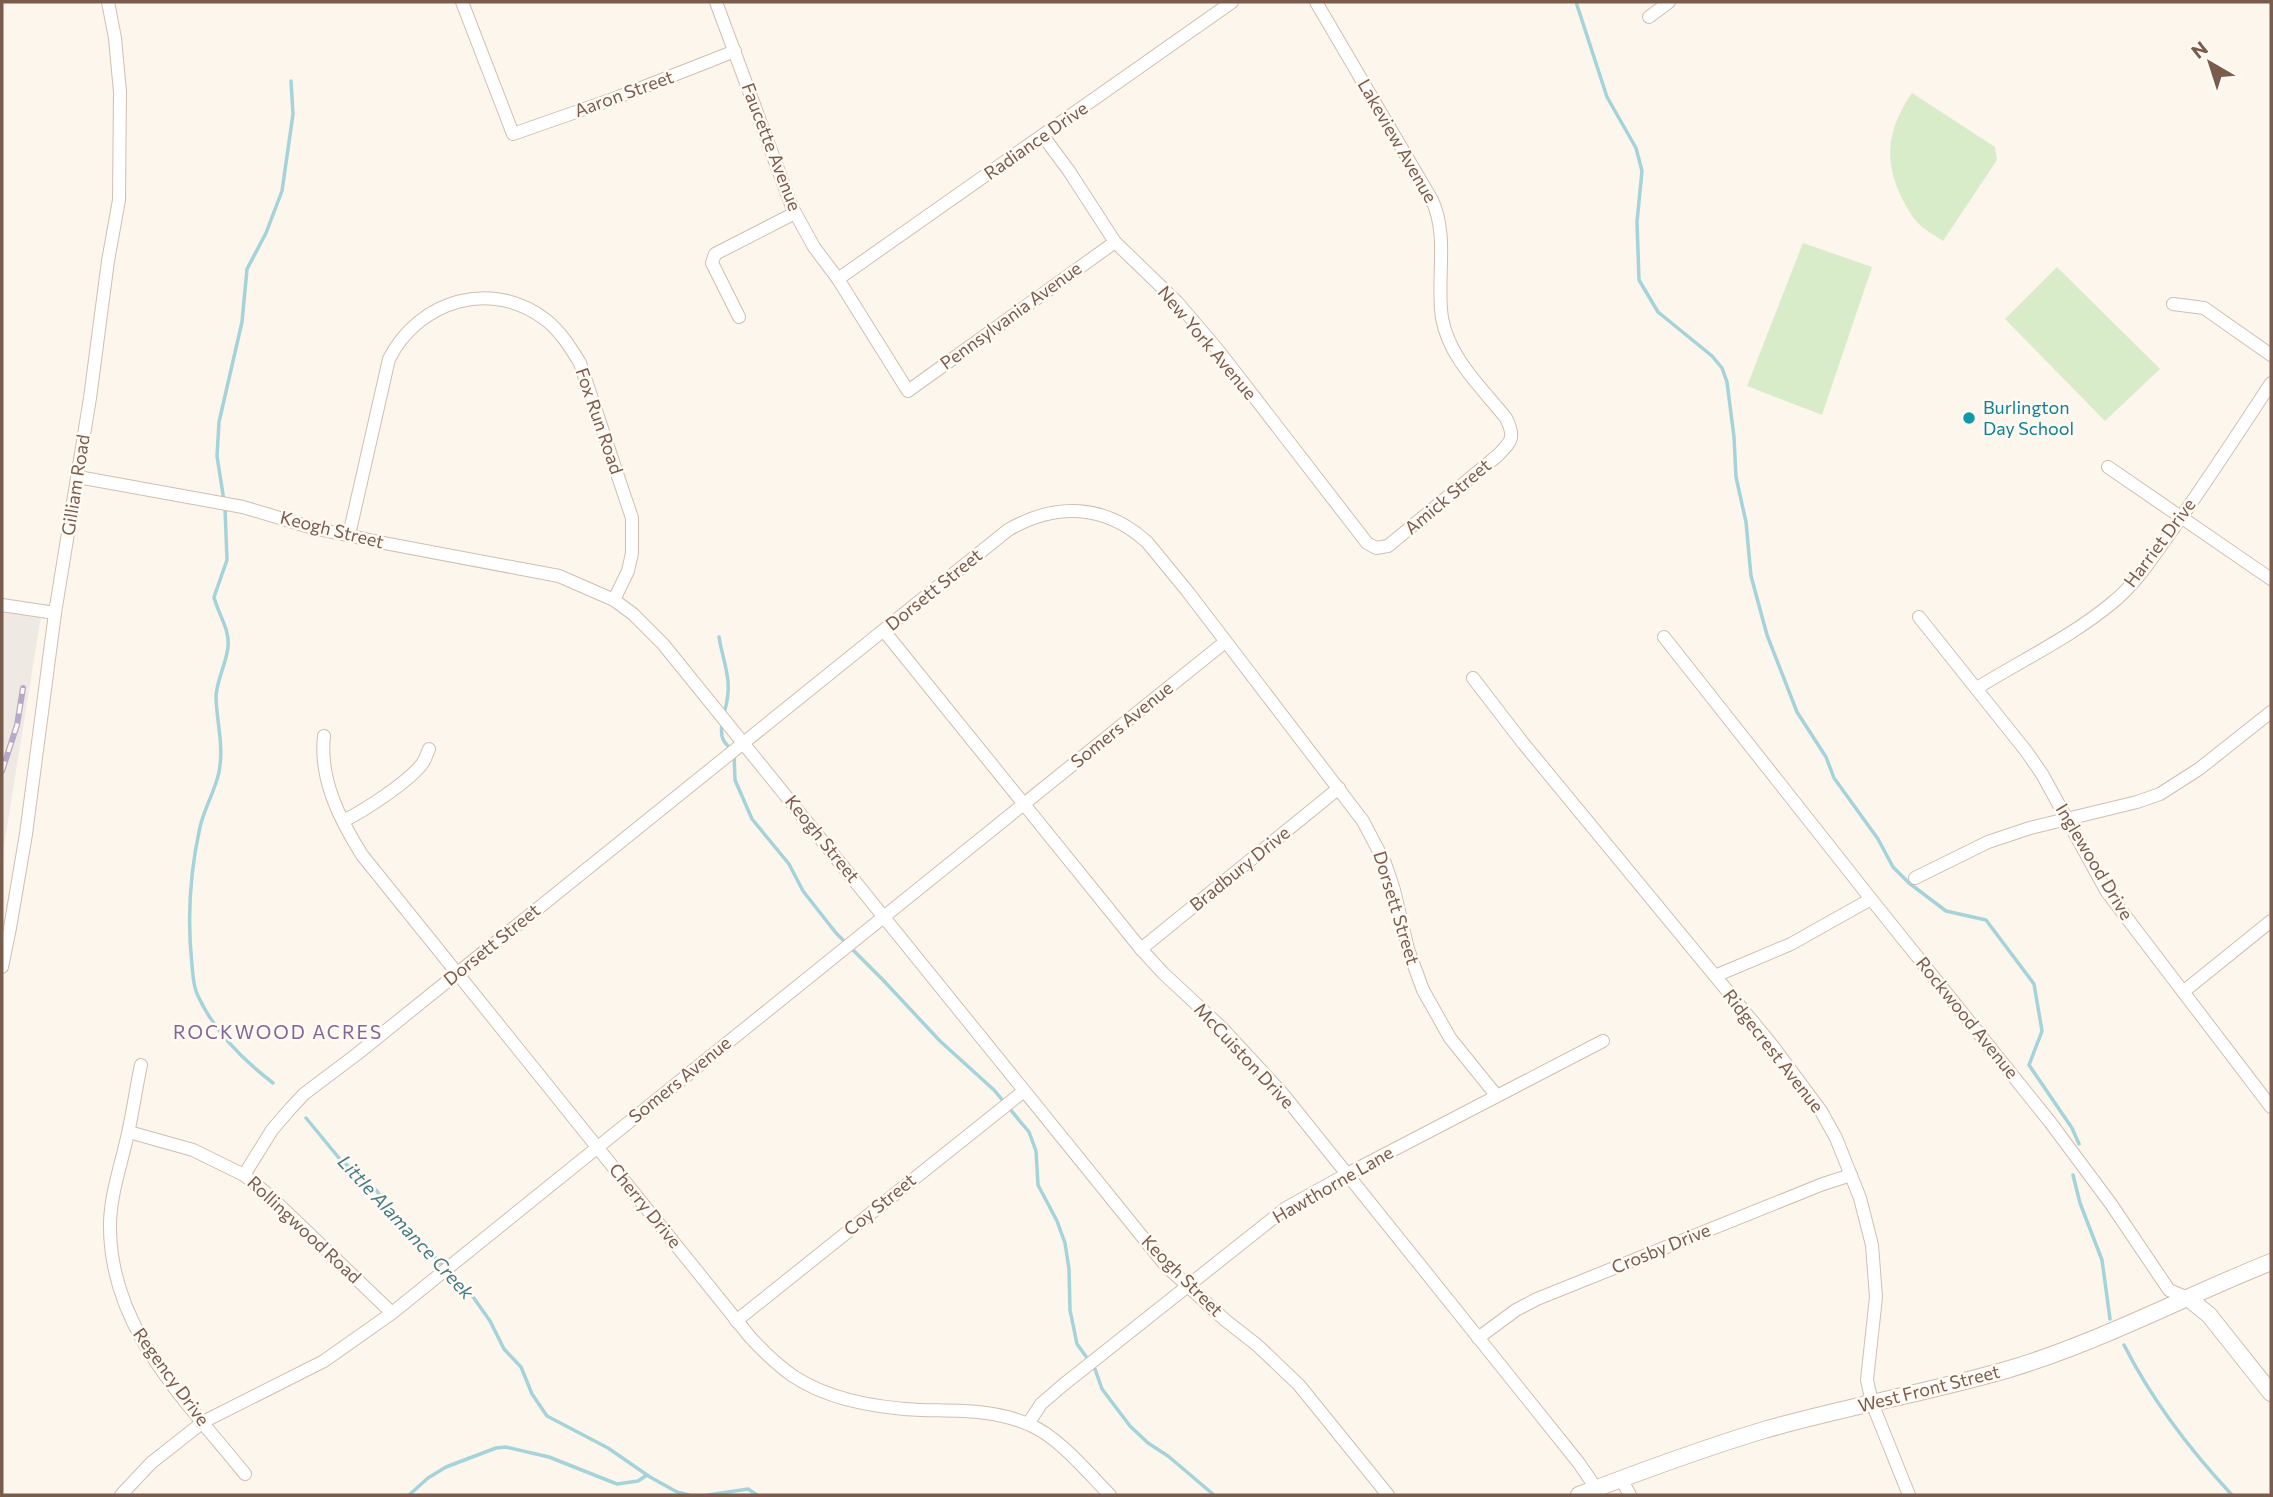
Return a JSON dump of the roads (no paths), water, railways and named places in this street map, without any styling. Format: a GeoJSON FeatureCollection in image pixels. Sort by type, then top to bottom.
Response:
{"type":"FeatureCollection","features":[{"type":"Feature","properties":{"kind":"street","name":"Gilliam Road"},"geometry":{"type":"LineString","coordinates":[[2,967],[26,834],[55,613],[119,200],[120,92],[115,38],[108,2]]}},
{"type":"Feature","properties":{"kind":"street","name":"Aaron Street"},"geometry":{"type":"LineString","coordinates":[[463,2],[513,134],[613,99],[735,51]]}},
{"type":"Feature","properties":{"kind":"street","name":"Faucette Avenue"},"geometry":{"type":"LineString","coordinates":[[716,2],[795,213],[814,247],[838,279],[908,391]]}},
{"type":"Feature","properties":{"kind":"street","name":"Radiance Drive"},"geometry":{"type":"LineString","coordinates":[[838,279],[1232,2]]}},
{"type":"Feature","properties":{"kind":"street","name":"Lakeview Avenue"},"geometry":{"type":"LineString","coordinates":[[1316,2],[1437,209],[1441,224],[1442,316],[1447,336],[1460,360],[1506,418],[1512,430],[1512,437]]}},
{"type":"Feature","properties":{"kind":"street"},"geometry":{"type":"LineString","coordinates":[[1648,17],[1669,2]]}},
{"type":"Feature","properties":{"kind":"street","name":"New York Avenue"},"geometry":{"type":"LineString","coordinates":[[1043,136],[1115,242],[1177,302],[1202,331],[1367,543],[1376,548]]}},
{"type":"Feature","properties":{"kind":"street"},"geometry":{"type":"LineString","coordinates":[[739,317],[712,263],[715,254],[795,213]]}},
{"type":"Feature","properties":{"kind":"street","name":"Pennsylvania Avenue"},"geometry":{"type":"LineString","coordinates":[[908,391],[1115,242]]}},
{"type":"Feature","properties":{"kind":"street","name":"Fox Run Road"},"geometry":{"type":"LineString","coordinates":[[349,535],[389,359],[397,343],[423,317],[445,306],[488,298],[507,301],[525,307],[546,320],[568,343],[580,363],[632,518],[632,553],[628,571],[614,600]]}},
{"type":"Feature","properties":{"kind":"street"},"geometry":{"type":"LineString","coordinates":[[2173,304],[2204,308],[2271,355]]}},
{"type":"Feature","properties":{"kind":"street","name":"Harriet Drive"},"geometry":{"type":"LineString","coordinates":[[1977,688],[2065,636],[2112,603],[2139,576],[2271,383]]}},
{"type":"Feature","properties":{"kind":"street","name":"Amick Street"},"geometry":{"type":"LineString","coordinates":[[1376,548],[1388,547],[1398,539],[1497,456],[1512,437]]}},
{"type":"Feature","properties":{"kind":"street"},"geometry":{"type":"LineString","coordinates":[[2108,467],[2271,579]]}},
{"type":"Feature","properties":{"kind":"street","name":"Keogh Street"},"geometry":{"type":"LineString","coordinates":[[78,477],[243,507],[313,528],[384,544],[540,572],[586,586],[614,600],[633,614],[663,644],[744,743],[1139,1234],[1187,1287],[1257,1345],[1299,1385],[1388,1495]]}},
{"type":"Feature","properties":{"kind":"street","name":"Dorsett Street"},"geometry":{"type":"LineString","coordinates":[[244,1175],[272,1130],[304,1094],[1008,530],[1040,514],[1059,511],[1079,511],[1110,518],[1138,534],[1188,592],[1339,788],[1363,821],[1385,863],[1415,970],[1433,1010],[1450,1038],[1496,1095]]}},
{"type":"Feature","properties":{"kind":"street"},"geometry":{"type":"LineString","coordinates":[[2,605],[55,613]]}},
{"type":"Feature","properties":{"kind":"street","name":"Inglewood Drive"},"geometry":{"type":"LineString","coordinates":[[1919,617],[2042,774],[2107,892],[2271,1107]]}},
{"type":"Feature","properties":{"kind":"street","name":"McCuiston Drive"},"geometry":{"type":"LineString","coordinates":[[884,631],[1141,950],[1256,1063],[1578,1461],[1596,1488]]}},
{"type":"Feature","properties":{"kind":"street","name":"Rockwood Avenue"},"geometry":{"type":"LineString","coordinates":[[1664,637],[2050,1122],[2112,1204],[2169,1290],[2188,1298],[2210,1315],[2271,1393]]}},
{"type":"Feature","properties":{"kind":"street","name":"Somers Avenue"},"geometry":{"type":"LineString","coordinates":[[121,1495],[151,1463],[203,1422],[324,1361],[392,1313],[1226,642]]}},
{"type":"Feature","properties":{"kind":"street","name":"Ridgecrest Avenue"},"geometry":{"type":"LineString","coordinates":[[1473,678],[1523,743],[1779,1054],[1821,1111],[1836,1138],[1867,1221],[1875,1272],[1876,1297],[1867,1380],[1872,1403],[1909,1495]]}},
{"type":"Feature","properties":{"kind":"street"},"geometry":{"type":"LineString","coordinates":[[1915,878],[1988,842],[2160,794],[2199,769],[2271,712]]}},
{"type":"Feature","properties":{"kind":"street","name":"Cherry Drive"},"geometry":{"type":"LineString","coordinates":[[324,736],[323,759],[326,777],[343,821],[362,855],[766,1354],[794,1377],[843,1398],[872,1405],[1006,1415],[1028,1424],[1055,1442],[1110,1495]]}},
{"type":"Feature","properties":{"kind":"street"},"geometry":{"type":"LineString","coordinates":[[343,821],[356,815],[400,783],[421,765],[429,749]]}},
{"type":"Feature","properties":{"kind":"street","name":"Bradbury Drive"},"geometry":{"type":"LineString","coordinates":[[1141,950],[1339,788]]}},
{"type":"Feature","properties":{"kind":"street"},"geometry":{"type":"LineString","coordinates":[[1715,975],[1791,944],[1871,899]]}},
{"type":"Feature","properties":{"kind":"street"},"geometry":{"type":"LineString","coordinates":[[2183,992],[2271,921]]}},
{"type":"Feature","properties":{"kind":"street","name":"Hawthorne Lane"},"geometry":{"type":"LineString","coordinates":[[1028,1424],[1041,1404],[1063,1385],[1286,1208],[1346,1174],[1603,1041]]}},
{"type":"Feature","properties":{"kind":"street","name":"Regency Drive"},"geometry":{"type":"LineString","coordinates":[[141,1065],[110,1219],[115,1276],[123,1303],[139,1337],[164,1373],[245,1475]]}},
{"type":"Feature","properties":{"kind":"street","name":"Coy Street"},"geometry":{"type":"LineString","coordinates":[[737,1321],[1024,1091]]}},
{"type":"Feature","properties":{"kind":"street","name":"Rollingwood Road"},"geometry":{"type":"LineString","coordinates":[[129,1132],[193,1150],[244,1175],[271,1197],[392,1313]]}},
{"type":"Feature","properties":{"kind":"street","name":"Crosby Drive"},"geometry":{"type":"LineString","coordinates":[[1478,1338],[1516,1310],[1537,1300],[1851,1175]]}},
{"type":"Feature","properties":{"kind":"street","name":"West Front Street"},"geometry":{"type":"LineString","coordinates":[[1578,1495],[1763,1431],[2015,1367],[2066,1349],[2271,1262]]}},
{"type":"Feature","properties":{"kind":"street"},"geometry":{"type":"LineString","coordinates":[[1621,1479],[1630,1495]]}},
{"type":"Feature","properties":{"kind":"waterway"},"geometry":{"type":"LineString","coordinates":[[1576,2],[1607,97],[1636,148],[1642,171],[1637,222],[1639,280],[1658,312],[1712,356],[1722,368],[1727,382],[1736,477],[1746,522],[1751,576],[1767,635],[1797,712],[1826,757],[1834,778],[1878,839],[1893,867],[1946,911],[1986,920],[2034,984],[2042,1031],[2029,1065],[2072,1128],[2079,1144]]}},
{"type":"Feature","properties":{"kind":"waterway","name":"Little Alamance Creek"},"geometry":{"type":"LineString","coordinates":[[224,501],[217,456],[219,422],[242,322],[247,269],[266,233],[282,191],[293,114],[291,81]]}},
{"type":"Feature","properties":{"kind":"waterway","name":"Little Alamance Creek"},"geometry":{"type":"LineString","coordinates":[[225,508],[227,560],[214,597],[228,640],[216,698],[221,744],[220,762],[197,844],[190,896],[190,948],[196,992],[212,1021],[230,1044],[273,1083]]}},
{"type":"Feature","properties":{"kind":"waterway"},"geometry":{"type":"LineString","coordinates":[[719,637],[728,683],[724,713]]}},
{"type":"Feature","properties":{"kind":"waterway"},"geometry":{"type":"LineString","coordinates":[[722,724],[723,740],[734,752],[735,780],[752,819],[789,864],[803,891],[836,933],[940,1041],[994,1090],[1029,1132],[1036,1151],[1038,1185],[1065,1243],[1070,1310],[1077,1344],[1095,1369],[1102,1389],[1130,1426],[1214,1495]]}},
{"type":"Feature","properties":{"kind":"waterway","name":"Little Alamance Creek"},"geometry":{"type":"LineString","coordinates":[[306,1118],[339,1158],[377,1191],[388,1209],[471,1294],[490,1321],[504,1349],[521,1367],[532,1394],[547,1416],[608,1448],[650,1477],[677,1492],[689,1495]]}},
{"type":"Feature","properties":{"kind":"waterway"},"geometry":{"type":"LineString","coordinates":[[2073,1175],[2080,1203],[2102,1260],[2110,1319]]}},
{"type":"Feature","properties":{"kind":"waterway"},"geometry":{"type":"LineString","coordinates":[[2124,1345],[2173,1424],[2232,1495]]}},
{"type":"Feature","properties":{"kind":"waterway"},"geometry":{"type":"LineString","coordinates":[[409,1495],[446,1467],[496,1448],[506,1447],[549,1457],[617,1484],[638,1481],[647,1475]]}},
{"type":"Feature","properties":{"kind":"waterway","name":"Little Alamance Creek"},"geometry":{"type":"LineString","coordinates":[[708,1495],[748,1489],[757,1495]]}},
{"type":"Feature","properties":{"kind":"railway"},"geometry":{"type":"LineString","coordinates":[[2,771],[17,725],[23,688]]}},
{"type":"Feature","properties":{"kind":"place","name":"Burlington Day School"},"geometry":{"type":"Point","coordinates":[1969,418]}},
{"type":"Feature","properties":{"kind":"district","name":"ROCKWOOD ACRES"},"geometry":{"type":"Point","coordinates":[278,1032]}}]}
